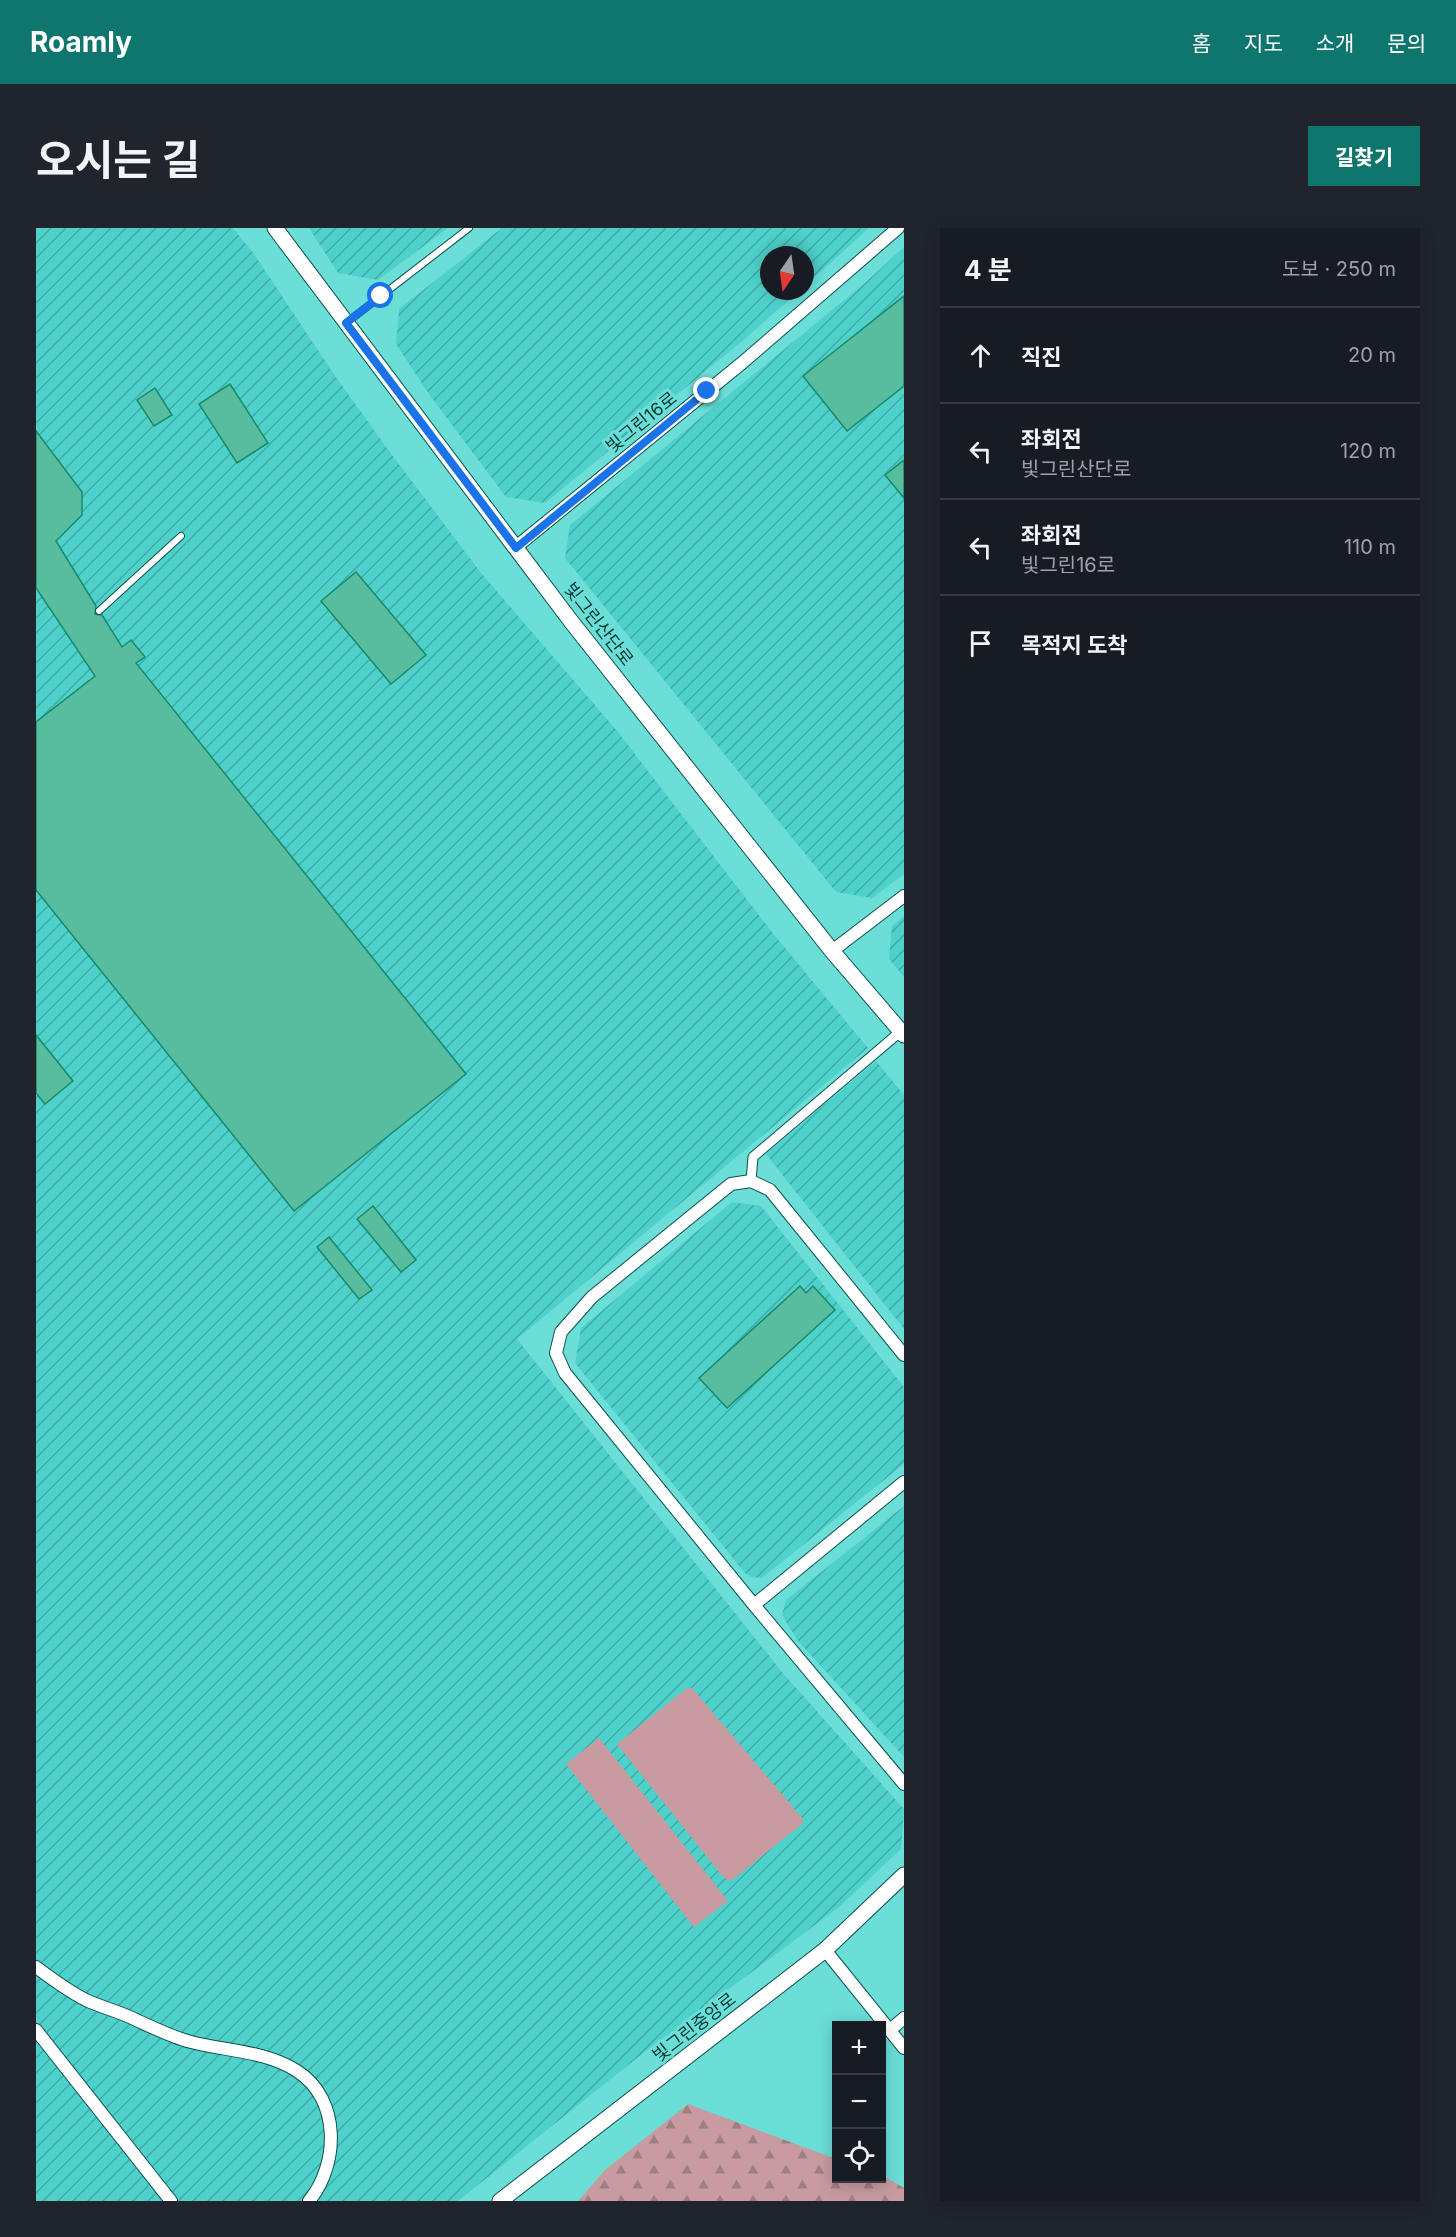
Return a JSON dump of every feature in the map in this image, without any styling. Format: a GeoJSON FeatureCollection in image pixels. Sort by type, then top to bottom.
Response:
{"type":"FeatureCollection","features":[{"type":"Feature","properties":{"kind":"street","name":"빛그린산단로"},"geometry":{"type":"LineString","coordinates":[[275,228],[516,548],[832,951],[902,1033]]}},
{"type":"Feature","properties":{"kind":"street","name":"빛그린16로"},"geometry":{"type":"LineString","coordinates":[[516,548],[742,363],[898,228]]}},
{"type":"Feature","properties":{"kind":"street"},"geometry":{"type":"LineString","coordinates":[[832,951],[904,896]]}},
{"type":"Feature","properties":{"kind":"street"},"geometry":{"type":"LineString","coordinates":[[751,1181],[753,1156],[902,1033]]}},
{"type":"Feature","properties":{"kind":"street"},"geometry":{"type":"LineString","coordinates":[[904,1355],[770,1190],[751,1181],[731,1184],[592,1297],[561,1332],[556,1353],[565,1373],[753,1605],[904,1784]]}},
{"type":"Feature","properties":{"kind":"street"},"geometry":{"type":"LineString","coordinates":[[753,1605],[904,1482]]}},
{"type":"Feature","properties":{"kind":"street","name":"빛그린중앙로"},"geometry":{"type":"LineString","coordinates":[[500,2201],[825,1950],[904,1875]]}},
{"type":"Feature","properties":{"kind":"street"},"geometry":{"type":"LineString","coordinates":[[825,1950],[904,2048]]}},
{"type":"Feature","properties":{"kind":"street"},"geometry":{"type":"LineString","coordinates":[[36,1967],[85,2000],[158,2030],[191,2042],[277,2061],[298,2071],[318,2094],[324,2107],[331,2136],[328,2166],[309,2201]]}},
{"type":"Feature","properties":{"kind":"street"},"geometry":{"type":"LineString","coordinates":[[890,2030],[904,2018]]}},
{"type":"Feature","properties":{"kind":"street"},"geometry":{"type":"LineString","coordinates":[[36,2030],[171,2201]]}},
{"type":"Feature","properties":{"kind":"lane"},"geometry":{"type":"LineString","coordinates":[[346,323],[469,228]]}},
{"type":"Feature","properties":{"kind":"lane"},"geometry":{"type":"LineString","coordinates":[[99,611],[181,536]]}},
{"type":"Feature","properties":{"kind":"shaded area"},"geometry":{"type":"Polygon","coordinates":[[[36,228],[233,228],[254,254],[331,370],[386,447],[481,573],[618,732],[775,936],[868,1048],[517,1339],[782,1672],[904,1809],[901,1849],[839,1907],[646,2051],[458,2201],[36,2201],[36,228]]]}},
{"type":"Feature","properties":{"kind":"shaded area"},"geometry":{"type":"Polygon","coordinates":[[[309,228],[448,228],[378,280],[338,273],[309,228]]]}},
{"type":"Feature","properties":{"kind":"shaded area"},"geometry":{"type":"Polygon","coordinates":[[[502,228],[869,228],[814,278],[814,246],[760,246],[760,300],[789,300],[545,503],[506,497],[431,397],[396,344],[399,309],[502,228]]]}},
{"type":"Feature","properties":{"kind":"shaded area"},"geometry":{"type":"Polygon","coordinates":[[[904,247],[904,874],[872,898],[836,892],[565,558],[570,525],[865,283],[904,247]]]}},
{"type":"Feature","properties":{"kind":"shaded area"},"geometry":{"type":"Polygon","coordinates":[[[904,916],[904,977],[889,959],[892,926],[904,916]]]}},
{"type":"Feature","properties":{"kind":"shaded area"},"geometry":{"type":"Polygon","coordinates":[[[876,1061],[904,1095],[904,1329],[766,1154],[876,1061]]]}},
{"type":"Feature","properties":{"kind":"shaded area"},"geometry":{"type":"Polygon","coordinates":[[[732,1202],[761,1206],[904,1387],[904,1464],[762,1578],[751,1577],[745,1573],[575,1363],[581,1328],[732,1202]]]}},
{"type":"Feature","properties":{"kind":"shaded area"},"geometry":{"type":"Polygon","coordinates":[[[904,1506],[904,1757],[798,1641],[782,1615],[786,1600],[904,1506]]]}},
{"type":"Feature","properties":{"kind":"green space"},"geometry":{"type":"Polygon","coordinates":[[[687,1688],[692,1688],[803,1819],[802,1824],[731,1881],[724,1878],[617,1744],[687,1688]]]}},
{"type":"Feature","properties":{"kind":"green space"},"geometry":{"type":"Polygon","coordinates":[[[599,1738],[728,1901],[694,1927],[566,1764],[599,1738]]]}},
{"type":"Feature","properties":{"kind":"green space"},"geometry":{"type":"Polygon","coordinates":[[[688,2104],[832,2158],[832,2183],[886,2183],[886,2177],[904,2188],[904,2201],[578,2201],[605,2170],[688,2104]]]}},
{"type":"Feature","properties":{"kind":"building"},"geometry":{"type":"Polygon","coordinates":[[[904,296],[904,386],[847,431],[803,376],[904,296]]]}},
{"type":"Feature","properties":{"kind":"building"},"geometry":{"type":"Polygon","coordinates":[[[230,384],[268,443],[237,463],[199,404],[230,384]]]}},
{"type":"Feature","properties":{"kind":"building"},"geometry":{"type":"Polygon","coordinates":[[[155,388],[172,415],[154,426],[137,400],[155,388]]]}},
{"type":"Feature","properties":{"kind":"building"},"geometry":{"type":"Polygon","coordinates":[[[36,431],[82,492],[82,515],[56,541],[96,606],[95,614],[102,615],[122,647],[131,640],[145,657],[136,663],[466,1074],[294,1211],[36,890],[36,722],[95,676],[36,588],[36,431]]]}},
{"type":"Feature","properties":{"kind":"building"},"geometry":{"type":"Polygon","coordinates":[[[904,460],[904,498],[885,475],[904,460]]]}},
{"type":"Feature","properties":{"kind":"building"},"geometry":{"type":"Polygon","coordinates":[[[356,572],[426,655],[391,684],[321,601],[356,572]]]}},
{"type":"Feature","properties":{"kind":"building"},"geometry":{"type":"Polygon","coordinates":[[[36,1035],[73,1081],[45,1104],[36,1093],[36,1035]]]}},
{"type":"Feature","properties":{"kind":"building"},"geometry":{"type":"Polygon","coordinates":[[[373,1206],[416,1260],[401,1272],[357,1219],[373,1206]]]}},
{"type":"Feature","properties":{"kind":"building"},"geometry":{"type":"Polygon","coordinates":[[[329,1237],[372,1290],[359,1299],[317,1247],[329,1237]]]}},
{"type":"Feature","properties":{"kind":"building"},"geometry":{"type":"Polygon","coordinates":[[[800,1286],[806,1293],[813,1286],[835,1310],[727,1408],[699,1378],[800,1286]]]}},
{"type":"Feature","properties":{"kind":"route"},"geometry":{"type":"LineString","coordinates":[[381,296],[346,323],[516,548],[707,391]]}}]}
